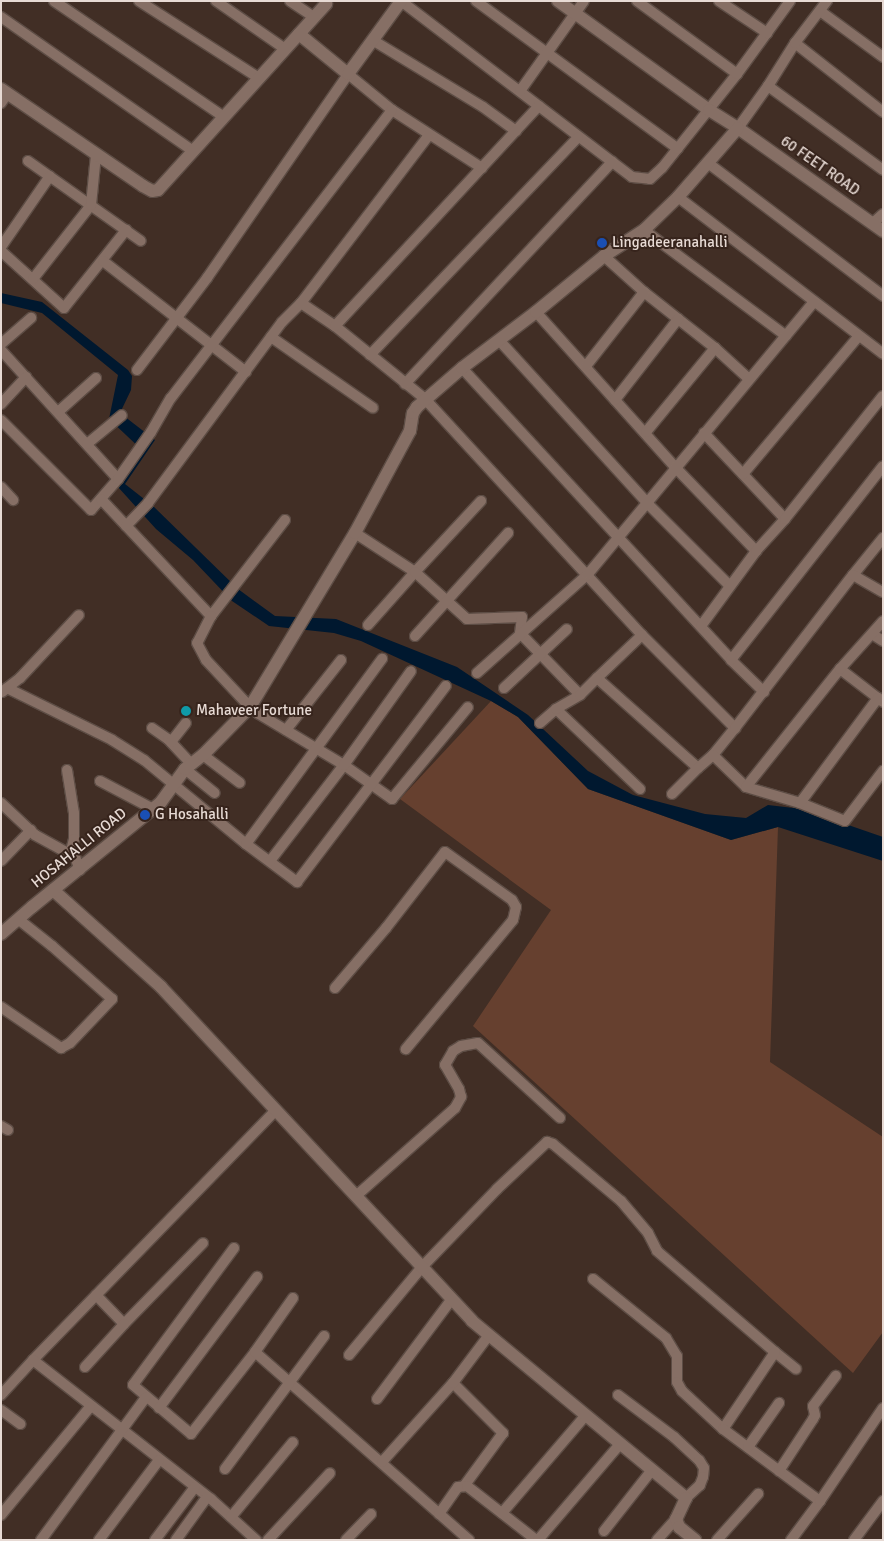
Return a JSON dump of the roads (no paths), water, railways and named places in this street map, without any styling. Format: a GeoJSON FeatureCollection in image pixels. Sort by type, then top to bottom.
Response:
{"type":"FeatureCollection","features":[{"type":"Feature","properties":{"kind":"street"},"geometry":{"type":"LineString","coordinates":[[54,1],[224,117]]}},
{"type":"Feature","properties":{"kind":"street"},"geometry":{"type":"LineString","coordinates":[[139,1],[259,78]]}},
{"type":"Feature","properties":{"kind":"street"},"geometry":{"type":"LineString","coordinates":[[216,1],[285,49]]}},
{"type":"Feature","properties":{"kind":"street"},"geometry":{"type":"LineString","coordinates":[[290,1],[314,17]]}},
{"type":"Feature","properties":{"kind":"street"},"geometry":{"type":"LineString","coordinates":[[137,370],[178,319],[401,1],[632,177],[650,180],[709,110],[790,1]]}},
{"type":"Feature","properties":{"kind":"street"},"geometry":{"type":"LineString","coordinates":[[476,1],[678,149]]}},
{"type":"Feature","properties":{"kind":"street","name":"60 FEET ROAD"},"geometry":{"type":"LineString","coordinates":[[558,1],[709,110],[738,128],[878,227]]}},
{"type":"Feature","properties":{"kind":"street"},"geometry":{"type":"LineString","coordinates":[[520,91],[584,1]]}},
{"type":"Feature","properties":{"kind":"street"},"geometry":{"type":"LineString","coordinates":[[637,1],[737,74]]}},
{"type":"Feature","properties":{"kind":"street"},"geometry":{"type":"LineString","coordinates":[[719,1],[767,33]]}},
{"type":"Feature","properties":{"kind":"street"},"geometry":{"type":"LineString","coordinates":[[188,767],[203,755],[250,707],[355,533],[410,431],[412,413],[425,399],[462,368],[536,312],[604,256],[644,230],[678,197],[738,128],[768,86],[795,43],[827,1]]}},
{"type":"Feature","properties":{"kind":"street"},"geometry":{"type":"LineString","coordinates":[[3,95],[152,191],[158,190],[327,2]]}},
{"type":"Feature","properties":{"kind":"street"},"geometry":{"type":"LineString","coordinates":[[820,11],[883,57]]}},
{"type":"Feature","properties":{"kind":"street"},"geometry":{"type":"LineString","coordinates":[[1,17],[193,151]]}},
{"type":"Feature","properties":{"kind":"street"},"geometry":{"type":"LineString","coordinates":[[299,34],[392,110],[482,168]]}},
{"type":"Feature","properties":{"kind":"street"},"geometry":{"type":"LineString","coordinates":[[374,41],[483,107],[516,131]]}},
{"type":"Feature","properties":{"kind":"street"},"geometry":{"type":"LineString","coordinates":[[795,43],[883,112]]}},
{"type":"Feature","properties":{"kind":"street"},"geometry":{"type":"LineString","coordinates":[[768,86],[883,170]]}},
{"type":"Feature","properties":{"kind":"street"},"geometry":{"type":"LineString","coordinates":[[335,326],[539,106]]}},
{"type":"Feature","properties":{"kind":"street"},"geometry":{"type":"LineString","coordinates":[[1,420],[91,510],[118,479],[140,449],[171,398],[392,110]]}},
{"type":"Feature","properties":{"kind":"street"},"geometry":{"type":"LineString","coordinates":[[126,526],[148,503],[282,322],[301,303],[429,135]]}},
{"type":"Feature","properties":{"kind":"street"},"geometry":{"type":"LineString","coordinates":[[370,355],[578,137]]}},
{"type":"Feature","properties":{"kind":"street"},"geometry":{"type":"LineString","coordinates":[[33,279],[91,205],[96,155]]}},
{"type":"Feature","properties":{"kind":"street"},"geometry":{"type":"LineString","coordinates":[[28,161],[142,241]]}},
{"type":"Feature","properties":{"kind":"street"},"geometry":{"type":"LineString","coordinates":[[405,384],[612,162]]}},
{"type":"Feature","properties":{"kind":"street"},"geometry":{"type":"LineString","coordinates":[[708,163],[883,296]]}},
{"type":"Feature","properties":{"kind":"street"},"geometry":{"type":"LineString","coordinates":[[1,247],[50,176]]}},
{"type":"Feature","properties":{"kind":"street"},"geometry":{"type":"LineString","coordinates":[[678,197],[883,354]]}},
{"type":"Feature","properties":{"kind":"street"},"geometry":{"type":"LineString","coordinates":[[878,227],[883,214]]}},
{"type":"Feature","properties":{"kind":"street"},"geometry":{"type":"LineString","coordinates":[[1,251],[64,308],[126,230]]}},
{"type":"Feature","properties":{"kind":"street"},"geometry":{"type":"LineString","coordinates":[[644,230],[786,336]]}},
{"type":"Feature","properties":{"kind":"street"},"geometry":{"type":"LineString","coordinates":[[604,256],[644,292],[715,348],[749,379]]}},
{"type":"Feature","properties":{"kind":"street"},"geometry":{"type":"LineString","coordinates":[[103,261],[246,372]]}},
{"type":"Feature","properties":{"kind":"street"},"geometry":{"type":"LineString","coordinates":[[586,366],[644,292]]}},
{"type":"Feature","properties":{"kind":"street"},"geometry":{"type":"LineString","coordinates":[[477,673],[588,574],[814,302]]}},
{"type":"Feature","properties":{"kind":"street"},"geometry":{"type":"LineString","coordinates":[[301,303],[335,326],[425,399],[642,634],[735,728]]}},
{"type":"Feature","properties":{"kind":"street"},"geometry":{"type":"LineString","coordinates":[[536,312],[646,432],[675,467],[756,551]]}},
{"type":"Feature","properties":{"kind":"street"},"geometry":{"type":"LineString","coordinates":[[1,344],[31,318]]}},
{"type":"Feature","properties":{"kind":"street"},"geometry":{"type":"LineString","coordinates":[[615,400],[678,319]]}},
{"type":"Feature","properties":{"kind":"street"},"geometry":{"type":"LineString","coordinates":[[743,474],[859,336]]}},
{"type":"Feature","properties":{"kind":"street"},"geometry":{"type":"LineString","coordinates":[[271,337],[373,408]]}},
{"type":"Feature","properties":{"kind":"street"},"geometry":{"type":"LineString","coordinates":[[499,340],[648,504],[729,586]]}},
{"type":"Feature","properties":{"kind":"street"},"geometry":{"type":"LineString","coordinates":[[646,432],[715,348]]}},
{"type":"Feature","properties":{"kind":"street"},"geometry":{"type":"LineString","coordinates":[[1,350],[118,479]]}},
{"type":"Feature","properties":{"kind":"street"},"geometry":{"type":"LineString","coordinates":[[462,368],[731,660],[764,692]]}},
{"type":"Feature","properties":{"kind":"street"},"geometry":{"type":"LineString","coordinates":[[1,404],[26,377]]}},
{"type":"Feature","properties":{"kind":"street"},"geometry":{"type":"LineString","coordinates":[[58,412],[96,378]]}},
{"type":"Feature","properties":{"kind":"street"},"geometry":{"type":"LineString","coordinates":[[701,626],[756,551],[785,519],[883,396]]}},
{"type":"Feature","properties":{"kind":"street"},"geometry":{"type":"LineString","coordinates":[[87,444],[122,416]]}},
{"type":"Feature","properties":{"kind":"street"},"geometry":{"type":"LineString","coordinates":[[704,434],[785,519]]}},
{"type":"Feature","properties":{"kind":"street"},"geometry":{"type":"LineString","coordinates":[[731,660],[883,466]]}},
{"type":"Feature","properties":{"kind":"street"},"geometry":{"type":"LineString","coordinates":[[1,487],[13,500]]}},
{"type":"Feature","properties":{"kind":"street"},"geometry":{"type":"LineString","coordinates":[[101,499],[211,616]]}},
{"type":"Feature","properties":{"kind":"street"},"geometry":{"type":"LineString","coordinates":[[368,624],[481,501]]}},
{"type":"Feature","properties":{"kind":"street"},"geometry":{"type":"LineString","coordinates":[[285,520],[211,616],[197,643],[206,660],[250,707],[344,765],[392,799],[468,707]]}},
{"type":"Feature","properties":{"kind":"street"},"geometry":{"type":"LineString","coordinates":[[355,533],[415,572],[467,619],[522,617],[520,633]]}},
{"type":"Feature","properties":{"kind":"street"},"geometry":{"type":"LineString","coordinates":[[415,636],[508,533]]}},
{"type":"Feature","properties":{"kind":"street"},"geometry":{"type":"LineString","coordinates":[[672,794],[713,755],[883,538]]}},
{"type":"Feature","properties":{"kind":"street"},"geometry":{"type":"LineString","coordinates":[[853,575],[883,592]]}},
{"type":"Feature","properties":{"kind":"street"},"geometry":{"type":"LineString","coordinates":[[80,615],[4,691],[112,740],[156,768],[246,844],[297,882],[446,686]]}},
{"type":"Feature","properties":{"kind":"street"},"geometry":{"type":"LineString","coordinates":[[746,787],[840,669],[883,622]]}},
{"type":"Feature","properties":{"kind":"street"},"geometry":{"type":"LineString","coordinates":[[504,688],[567,629]]}},
{"type":"Feature","properties":{"kind":"street"},"geometry":{"type":"LineString","coordinates":[[520,633],[580,695]]}},
{"type":"Feature","properties":{"kind":"street"},"geometry":{"type":"LineString","coordinates":[[540,723],[556,708],[580,695],[642,634]]}},
{"type":"Feature","properties":{"kind":"street"},"geometry":{"type":"LineString","coordinates":[[872,634],[883,642]]}},
{"type":"Feature","properties":{"kind":"street"},"geometry":{"type":"LineString","coordinates":[[246,844],[382,659]]}},
{"type":"Feature","properties":{"kind":"street"},"geometry":{"type":"LineString","coordinates":[[286,730],[341,660]]}},
{"type":"Feature","properties":{"kind":"street"},"geometry":{"type":"LineString","coordinates":[[800,803],[880,700],[840,669]]}},
{"type":"Feature","properties":{"kind":"street"},"geometry":{"type":"LineString","coordinates":[[270,861],[344,765],[411,671]]}},
{"type":"Feature","properties":{"kind":"street"},"geometry":{"type":"LineString","coordinates":[[597,678],[698,768]]}},
{"type":"Feature","properties":{"kind":"street"},"geometry":{"type":"LineString","coordinates":[[556,708],[640,789]]}},
{"type":"Feature","properties":{"kind":"street"},"geometry":{"type":"LineString","coordinates":[[171,742],[186,723]]}},
{"type":"Feature","properties":{"kind":"street"},"geometry":{"type":"LineString","coordinates":[[152,728],[171,742],[188,767],[215,793]]}},
{"type":"Feature","properties":{"kind":"street"},"geometry":{"type":"LineString","coordinates":[[203,755],[240,782]]}},
{"type":"Feature","properties":{"kind":"street"},"geometry":{"type":"LineString","coordinates":[[713,755],[746,787],[800,803],[846,821],[883,771]]}},
{"type":"Feature","properties":{"kind":"street","name":"HOSAHALLI ROAD"},"geometry":{"type":"LineString","coordinates":[[1,934],[153,809],[175,785],[188,767]]}},
{"type":"Feature","properties":{"kind":"street"},"geometry":{"type":"LineString","coordinates":[[67,770],[74,813],[74,839],[70,854]]}},
{"type":"Feature","properties":{"kind":"street"},"geometry":{"type":"LineString","coordinates":[[100,781],[153,809]]}},
{"type":"Feature","properties":{"kind":"street"},"geometry":{"type":"LineString","coordinates":[[1,803],[53,847],[70,854],[78,862],[80,870]]}},
{"type":"Feature","properties":{"kind":"street"},"geometry":{"type":"LineString","coordinates":[[1,862],[31,830]]}},
{"type":"Feature","properties":{"kind":"street"},"geometry":{"type":"LineString","coordinates":[[335,988],[386,928],[445,852],[512,900],[516,907],[513,920],[406,1049]]}},
{"type":"Feature","properties":{"kind":"street"},"geometry":{"type":"LineString","coordinates":[[53,890],[161,987],[472,1321],[686,1498]]}},
{"type":"Feature","properties":{"kind":"street"},"geometry":{"type":"LineString","coordinates":[[1,1007],[61,1048],[70,1043],[112,1000],[52,946],[18,919]]}},
{"type":"Feature","properties":{"kind":"street"},"geometry":{"type":"LineString","coordinates":[[356,1196],[455,1108],[461,1097],[460,1089],[445,1065],[453,1051],[461,1046],[478,1043],[560,1118]]}},
{"type":"Feature","properties":{"kind":"street"},"geometry":{"type":"LineString","coordinates":[[1,1395],[96,1294],[276,1110]]}},
{"type":"Feature","properties":{"kind":"street"},"geometry":{"type":"LineString","coordinates":[[349,1355],[422,1267],[497,1189],[547,1142],[553,1144],[620,1201],[648,1233],[657,1251],[796,1369]]}},
{"type":"Feature","properties":{"kind":"street"},"geometry":{"type":"LineString","coordinates":[[85,1367],[202,1243]]}},
{"type":"Feature","properties":{"kind":"street"},"geometry":{"type":"LineString","coordinates":[[234,1248],[133,1386],[191,1434],[256,1352],[293,1298]]}},
{"type":"Feature","properties":{"kind":"street"},"geometry":{"type":"LineString","coordinates":[[159,1408],[257,1278]]}},
{"type":"Feature","properties":{"kind":"street"},"geometry":{"type":"LineString","coordinates":[[592,1279],[666,1338],[677,1356],[677,1382],[682,1391],[723,1429],[820,1501]]}},
{"type":"Feature","properties":{"kind":"street"},"geometry":{"type":"LineString","coordinates":[[96,1294],[124,1324]]}},
{"type":"Feature","properties":{"kind":"street"},"geometry":{"type":"LineString","coordinates":[[377,1399],[451,1300]]}},
{"type":"Feature","properties":{"kind":"street"},"geometry":{"type":"LineString","coordinates":[[382,1462],[453,1384],[489,1335]]}},
{"type":"Feature","properties":{"kind":"street"},"geometry":{"type":"LineString","coordinates":[[225,1469],[324,1336]]}},
{"type":"Feature","properties":{"kind":"street"},"geometry":{"type":"LineString","coordinates":[[256,1352],[469,1540]]}},
{"type":"Feature","properties":{"kind":"street"},"geometry":{"type":"LineString","coordinates":[[723,1429],[775,1352]]}},
{"type":"Feature","properties":{"kind":"street"},"geometry":{"type":"LineString","coordinates":[[33,1360],[90,1407],[195,1487],[231,1517],[248,1538]]}},
{"type":"Feature","properties":{"kind":"street"},"geometry":{"type":"LineString","coordinates":[[779,1471],[813,1419],[815,1415],[813,1406],[836,1376]]}},
{"type":"Feature","properties":{"kind":"street"},"geometry":{"type":"LineString","coordinates":[[439,1514],[458,1488],[464,1486],[503,1433],[453,1384]]}},
{"type":"Feature","properties":{"kind":"street"},"geometry":{"type":"LineString","coordinates":[[618,1395],[674,1437],[699,1460],[704,1468],[704,1477],[700,1484],[686,1498],[676,1519],[657,1540]]}},
{"type":"Feature","properties":{"kind":"street"},"geometry":{"type":"LineString","coordinates":[[41,1540],[122,1432],[146,1396]]}},
{"type":"Feature","properties":{"kind":"street"},"geometry":{"type":"LineString","coordinates":[[748,1448],[779,1403]]}},
{"type":"Feature","properties":{"kind":"street"},"geometry":{"type":"LineString","coordinates":[[1,1516],[90,1407]]}},
{"type":"Feature","properties":{"kind":"street"},"geometry":{"type":"LineString","coordinates":[[791,1540],[883,1408]]}},
{"type":"Feature","properties":{"kind":"street"},"geometry":{"type":"LineString","coordinates":[[1,1410],[20,1424]]}},
{"type":"Feature","properties":{"kind":"street"},"geometry":{"type":"LineString","coordinates":[[502,1513],[586,1415]]}},
{"type":"Feature","properties":{"kind":"street"},"geometry":{"type":"LineString","coordinates":[[231,1517],[293,1442]]}},
{"type":"Feature","properties":{"kind":"street"},"geometry":{"type":"LineString","coordinates":[[464,1486],[467,1486],[537,1540],[620,1444]]}},
{"type":"Feature","properties":{"kind":"street"},"geometry":{"type":"LineString","coordinates":[[99,1540],[159,1460]]}},
{"type":"Feature","properties":{"kind":"street"},"geometry":{"type":"LineString","coordinates":[[604,1530],[652,1470]]}},
{"type":"Feature","properties":{"kind":"street"},"geometry":{"type":"LineString","coordinates":[[268,1540],[330,1473]]}},
{"type":"Feature","properties":{"kind":"street"},"geometry":{"type":"LineString","coordinates":[[155,1540],[195,1487]]}},
{"type":"Feature","properties":{"kind":"street"},"geometry":{"type":"LineString","coordinates":[[717,1540],[758,1494]]}},
{"type":"Feature","properties":{"kind":"street"},"geometry":{"type":"LineString","coordinates":[[1,1496],[10,1503]]}},
{"type":"Feature","properties":{"kind":"street"},"geometry":{"type":"LineString","coordinates":[[176,1540],[207,1497]]}},
{"type":"Feature","properties":{"kind":"street"},"geometry":{"type":"LineString","coordinates":[[854,1540],[883,1501]]}},
{"type":"Feature","properties":{"kind":"street"},"geometry":{"type":"LineString","coordinates":[[346,1540],[371,1514]]}},
{"type":"Feature","properties":{"kind":"street"},"geometry":{"type":"LineString","coordinates":[[676,1519],[679,1527],[695,1540]]}},
{"type":"Feature","properties":{"kind":"water"},"geometry":{"type":"Polygon","coordinates":[[[1,293],[42,302],[128,370],[132,376],[131,390],[120,413],[155,440],[125,484],[153,506],[238,589],[275,616],[336,619],[457,667],[528,715],[588,771],[633,795],[705,814],[746,818],[768,805],[802,809],[883,837],[883,861],[778,827],[731,840],[588,789],[518,717],[491,701],[361,641],[334,633],[269,626],[232,601],[193,560],[156,529],[118,487],[143,451],[109,419],[118,375],[42,313],[1,303],[1,293]]]}},
{"type":"Feature","properties":{"kind":"place","name":"Lingadeeranahalli"},"geometry":{"type":"Point","coordinates":[602,243]}},
{"type":"Feature","properties":{"kind":"place","name":"Mahaveer Fortune"},"geometry":{"type":"Point","coordinates":[186,711]}},
{"type":"Feature","properties":{"kind":"place","name":"G Hosahalli"},"geometry":{"type":"Point","coordinates":[145,815]}}]}
